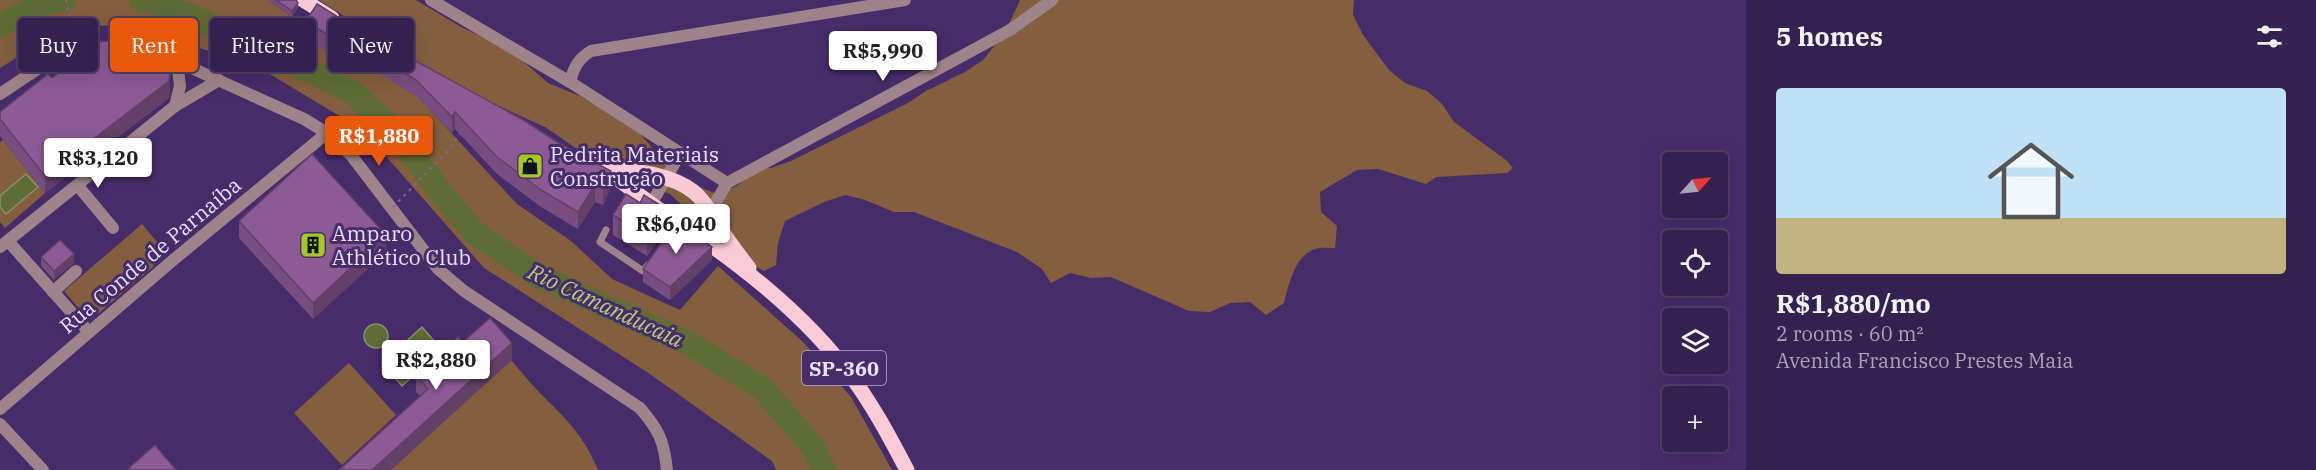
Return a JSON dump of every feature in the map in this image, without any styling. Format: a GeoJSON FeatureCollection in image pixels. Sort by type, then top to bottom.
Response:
{"type":"FeatureCollection","features":[{"type":"Feature","properties":{"kind":"main road"},"geometry":{"type":"LineString","coordinates":[[303,0],[332,18]]}},
{"type":"Feature","properties":{"kind":"main road","name":"SP-360"},"geometry":{"type":"LineString","coordinates":[[581,157],[601,167],[651,204],[675,226],[695,233],[760,283],[816,336],[855,382],[884,427],[907,470]]}},
{"type":"Feature","properties":{"kind":"main road","name":"SP-360"},"geometry":{"type":"LineString","coordinates":[[601,167],[637,171],[665,179],[694,193],[710,210],[733,247],[760,283]]}},
{"type":"Feature","properties":{"kind":"street"},"geometry":{"type":"LineString","coordinates":[[431,0],[570,82],[727,183]]}},
{"type":"Feature","properties":{"kind":"street"},"geometry":{"type":"LineString","coordinates":[[570,82],[580,58],[591,51],[905,0]]}},
{"type":"Feature","properties":{"kind":"street"},"geometry":{"type":"LineString","coordinates":[[695,233],[727,183],[1010,30],[1052,0]]}},
{"type":"Feature","properties":{"kind":"street"},"geometry":{"type":"LineString","coordinates":[[0,94],[60,54],[85,48],[110,48]]}},
{"type":"Feature","properties":{"kind":"street"},"geometry":{"type":"LineString","coordinates":[[198,70],[304,119],[327,134],[351,155],[438,269],[465,291],[640,408],[656,427],[665,446],[667,470]]}},
{"type":"Feature","properties":{"kind":"street"},"geometry":{"type":"LineString","coordinates":[[175,106],[180,86],[178,72]]}},
{"type":"Feature","properties":{"kind":"street"},"geometry":{"type":"LineString","coordinates":[[89,332],[53,292],[4,244],[175,106],[219,80]]}},
{"type":"Feature","properties":{"kind":"street","name":"Rua Conde de Parnaíba"},"geometry":{"type":"LineString","coordinates":[[0,409],[327,134]]}},
{"type":"Feature","properties":{"kind":"street"},"geometry":{"type":"LineString","coordinates":[[651,204],[680,154]]}},
{"type":"Feature","properties":{"kind":"street"},"geometry":{"type":"LineString","coordinates":[[78,186],[113,228]]}},
{"type":"Feature","properties":{"kind":"street"},"geometry":{"type":"LineString","coordinates":[[53,292],[76,271]]}},
{"type":"Feature","properties":{"kind":"street"},"geometry":{"type":"LineString","coordinates":[[0,424],[43,470]]}},
{"type":"Feature","properties":{"kind":"lane"},"geometry":{"type":"LineString","coordinates":[[606,230],[600,242],[643,271],[655,255]]}},
{"type":"Feature","properties":{"kind":"path"},"geometry":{"type":"LineString","coordinates":[[66,0],[69,18]]}},
{"type":"Feature","properties":{"kind":"path"},"geometry":{"type":"LineString","coordinates":[[393,207],[446,153],[464,128]]}},
{"type":"Feature","properties":{"kind":"path"},"geometry":{"type":"LineString","coordinates":[[395,196],[402,205]]}},
{"type":"Feature","properties":{"kind":"shaded area"},"geometry":{"type":"Polygon","coordinates":[[[0,0],[268,0],[294,18],[210,18],[210,51],[198,48],[198,18],[110,18],[110,25],[98,26],[98,18],[18,18],[18,57],[0,68],[0,0]]]}},
{"type":"Feature","properties":{"kind":"shaded area"},"geometry":{"type":"Polygon","coordinates":[[[319,0],[416,0],[461,27],[510,50],[548,83],[580,96],[636,129],[679,179],[717,194],[737,186],[759,167],[771,168],[791,161],[965,72],[983,60],[996,44],[1008,26],[1020,0],[1354,0],[1353,15],[1363,35],[1389,70],[1405,83],[1427,91],[1442,104],[1454,122],[1506,160],[1513,168],[1507,173],[1436,177],[1426,184],[1378,169],[1357,170],[1320,192],[1321,212],[1337,226],[1335,248],[1315,249],[1302,258],[1290,280],[1284,303],[1266,315],[1250,302],[1230,303],[1210,312],[1189,311],[1111,277],[1091,278],[1070,273],[1051,283],[1042,269],[1017,252],[914,212],[894,212],[865,200],[845,195],[824,202],[785,221],[778,243],[776,265],[764,271],[734,254],[670,194],[605,168],[545,127],[422,71],[414,65],[414,18],[347,18],[319,0]]]}},
{"type":"Feature","properties":{"kind":"shaded area"},"geometry":{"type":"Polygon","coordinates":[[[316,34],[328,42],[328,72],[377,72],[418,97],[517,204],[571,241],[612,279],[680,310],[718,266],[803,342],[851,397],[892,470],[776,470],[772,461],[647,372],[484,268],[363,130],[266,72],[316,72],[316,34]]]}},
{"type":"Feature","properties":{"kind":"shaded area"},"geometry":{"type":"Polygon","coordinates":[[[3,140],[45,193],[5,228],[0,222],[0,142],[3,140]]]}},
{"type":"Feature","properties":{"kind":"shaded area"},"geometry":{"type":"Polygon","coordinates":[[[26,174],[38,187],[6,214],[0,207],[0,196],[26,174]]]}},
{"type":"Feature","properties":{"kind":"shaded area"},"geometry":{"type":"Polygon","coordinates":[[[142,224],[157,242],[153,267],[99,313],[81,311],[64,291],[142,224]]]}},
{"type":"Feature","properties":{"kind":"shaded area"},"geometry":{"type":"Polygon","coordinates":[[[376,324],[385,327],[388,336],[385,345],[376,348],[367,345],[364,336],[367,327],[376,324]]]}},
{"type":"Feature","properties":{"kind":"shaded area"},"geometry":{"type":"Polygon","coordinates":[[[422,327],[442,350],[402,386],[382,363],[422,327]]]}},
{"type":"Feature","properties":{"kind":"shaded area"},"geometry":{"type":"Polygon","coordinates":[[[490,335],[573,428],[587,447],[598,470],[357,470],[490,335]]]}},
{"type":"Feature","properties":{"kind":"shaded area"},"geometry":{"type":"Polygon","coordinates":[[[349,363],[396,415],[342,465],[294,413],[349,363]]]}},
{"type":"Feature","properties":{"kind":"building"},"geometry":{"type":"Polygon","coordinates":[[[276,0],[296,0],[298,3],[292,11],[276,0]]]}},
{"type":"Feature","properties":{"kind":"building"},"geometry":{"type":"Polygon","coordinates":[[[317,4],[340,18],[328,18],[328,35],[316,27],[316,18],[308,18],[317,4]]]}},
{"type":"Feature","properties":{"kind":"building"},"geometry":{"type":"Polygon","coordinates":[[[110,41],[110,72],[170,72],[169,81],[45,176],[0,119],[0,112],[48,74],[52,78],[60,72],[98,72],[98,43],[110,41]]]}},
{"type":"Feature","properties":{"kind":"building"},"geometry":{"type":"Polygon","coordinates":[[[414,60],[611,171],[603,189],[595,185],[578,212],[541,190],[497,157],[455,112],[452,117],[416,80],[403,72],[414,72],[414,60]]]}},
{"type":"Feature","properties":{"kind":"building","name":"Amparo Athlético Club"},"geometry":{"type":"Polygon","coordinates":[[[312,154],[386,235],[313,303],[239,221],[312,154]]]}},
{"type":"Feature","properties":{"kind":"building"},"geometry":{"type":"Polygon","coordinates":[[[626,194],[640,203],[644,195],[660,205],[656,212],[661,216],[647,236],[613,215],[626,194]]]}},
{"type":"Feature","properties":{"kind":"building"},"geometry":{"type":"Polygon","coordinates":[[[679,223],[712,247],[670,287],[643,269],[671,229],[673,231],[679,223]]]}},
{"type":"Feature","properties":{"kind":"building"},"geometry":{"type":"Polygon","coordinates":[[[60,240],[74,254],[54,271],[41,257],[60,240]]]}},
{"type":"Feature","properties":{"kind":"building"},"geometry":{"type":"Polygon","coordinates":[[[490,318],[512,343],[372,470],[339,470],[428,389],[416,375],[458,337],[463,342],[490,318]]]}},
{"type":"Feature","properties":{"kind":"building"},"geometry":{"type":"Polygon","coordinates":[[[155,445],[176,470],[130,470],[129,468],[155,445]]]}},
{"type":"Feature","properties":{"kind":"waterway","name":"Rio Camanducaia"},"geometry":{"type":"LineString","coordinates":[[0,25],[43,3],[64,0]]}},
{"type":"Feature","properties":{"kind":"waterway","name":"Rio Camanducaia"},"geometry":{"type":"LineString","coordinates":[[142,0],[165,5],[258,45],[352,92],[396,132],[442,194],[475,233],[540,277],[692,345],[763,389],[813,447],[824,470]]}},
{"type":"Feature","properties":{"kind":"place","name":"Pedrita Materiais Construção"},"geometry":{"type":"Point","coordinates":[530,166]}},
{"type":"Feature","properties":{"kind":"place","name":"Amparo Athlético Club"},"geometry":{"type":"Point","coordinates":[313,245]}}]}
